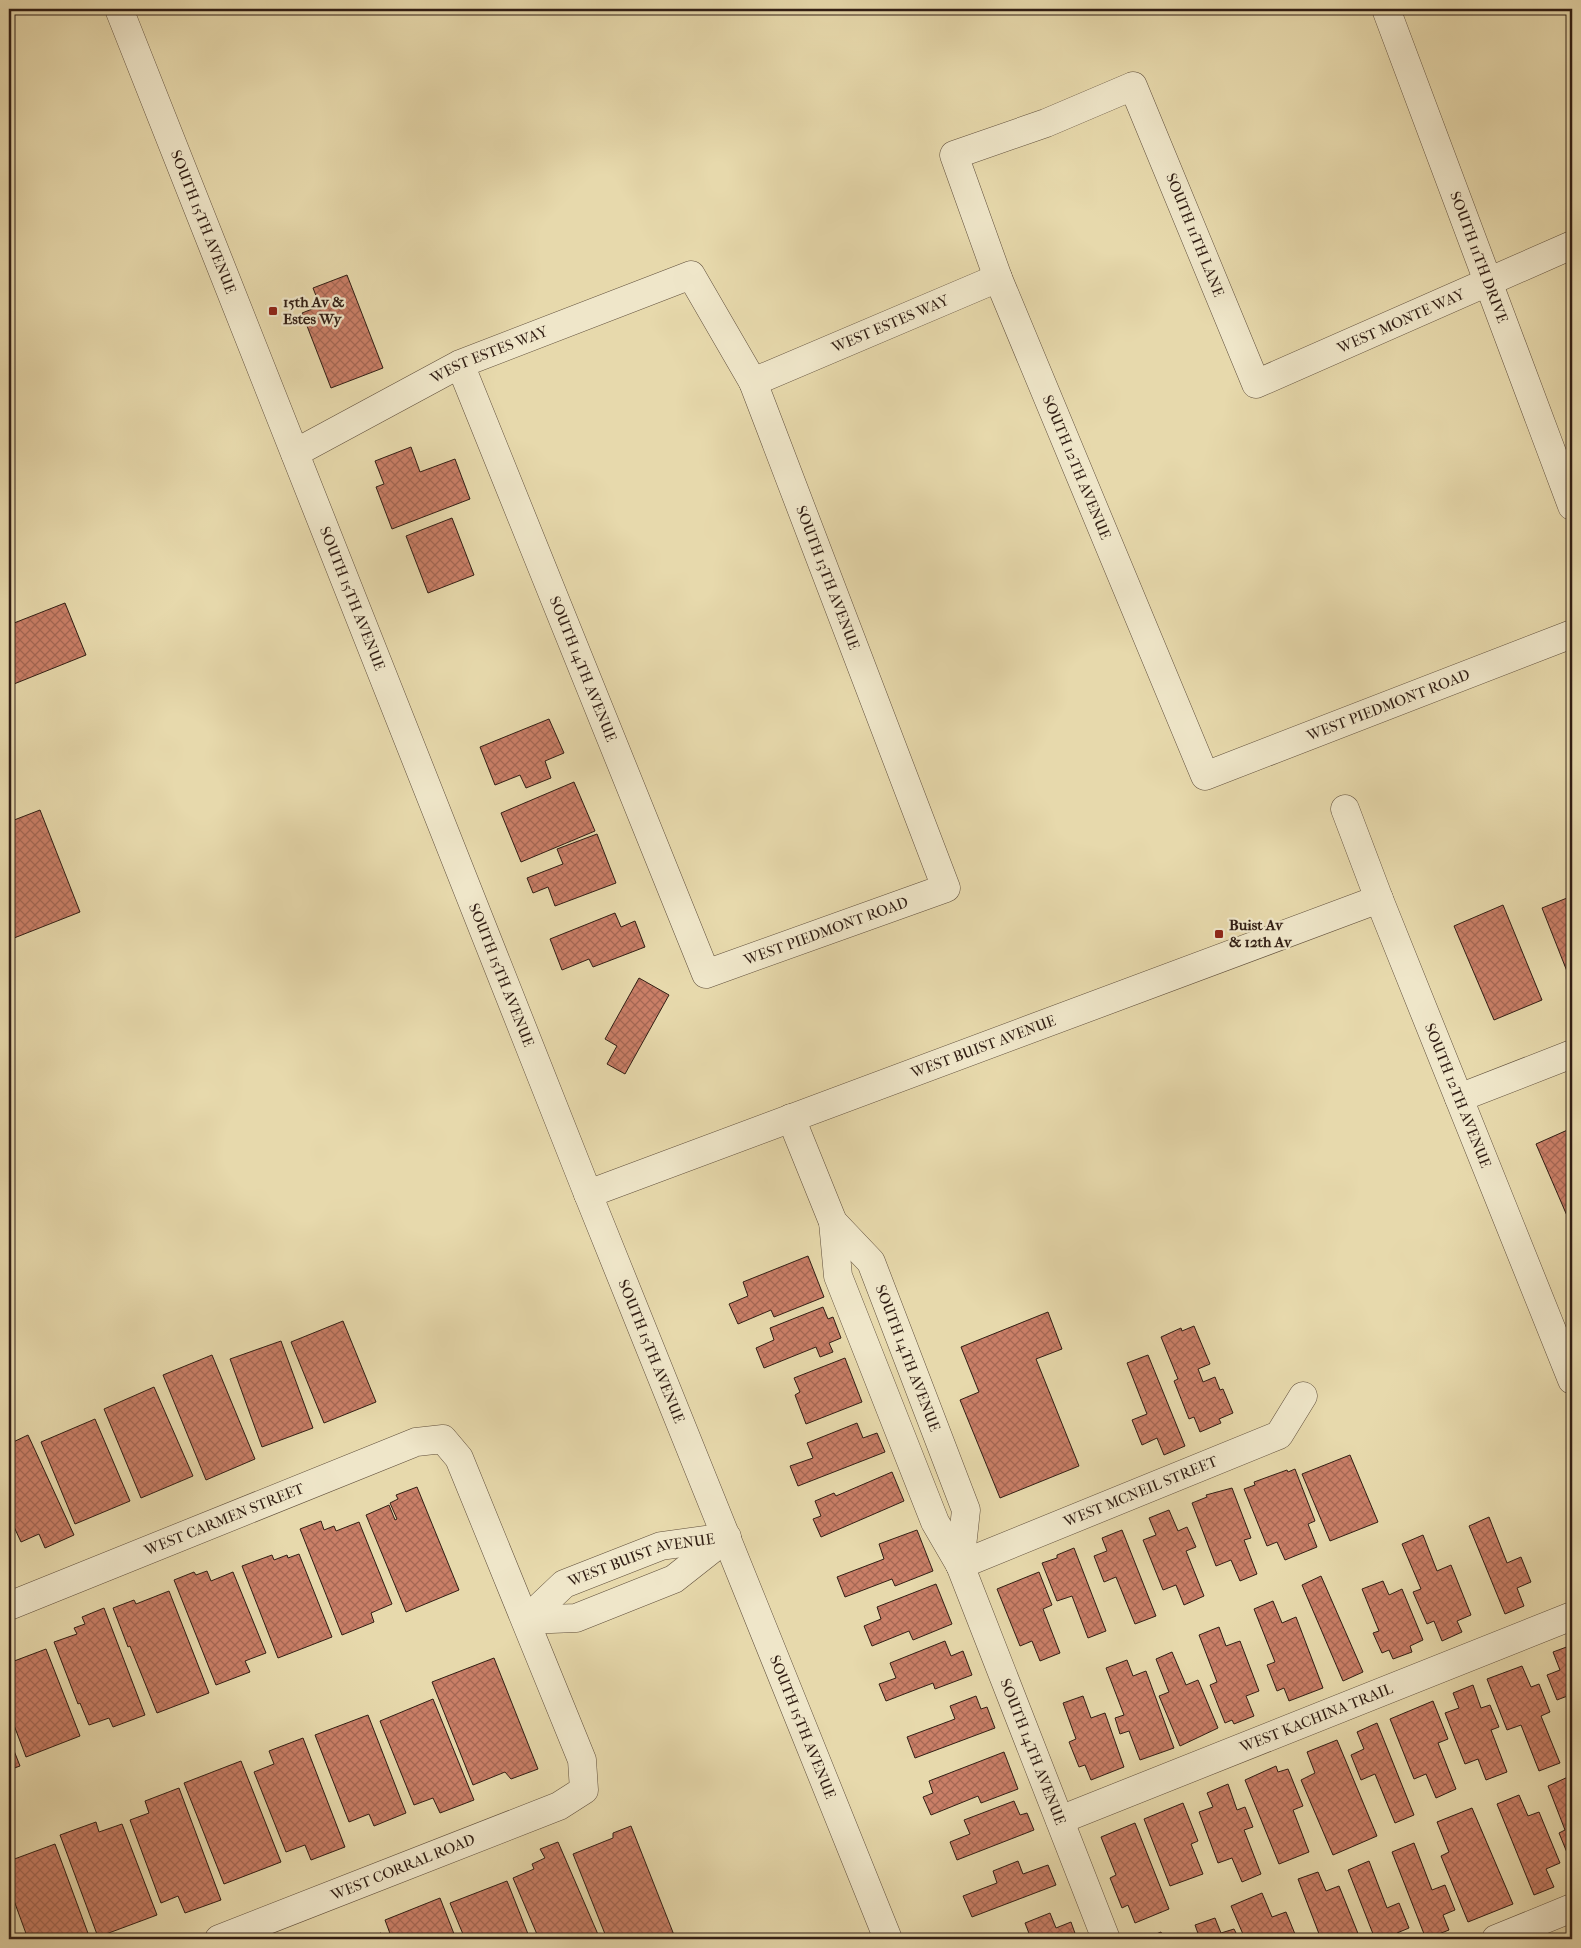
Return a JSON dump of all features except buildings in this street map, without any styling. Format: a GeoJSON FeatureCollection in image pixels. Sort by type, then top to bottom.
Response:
{"type":"FeatureCollection","features":[{"type":"Feature","properties":{"kind":"street","name":"SOUTH 15TH AVENUE"},"geometry":{"type":"LineString","coordinates":[[119,9],[588,1194],[728,1537],[888,1939]]}},
{"type":"Feature","properties":{"kind":"street","name":"SOUTH 11TH DRIVE"},"geometry":{"type":"LineString","coordinates":[[1386,9],[1572,506]]}},
{"type":"Feature","properties":{"kind":"street","name":"SOUTH 11TH LANE"},"geometry":{"type":"LineString","coordinates":[[954,155],[1046,122],[1133,86],[1256,384]]}},
{"type":"Feature","properties":{"kind":"street","name":"SOUTH 12TH AVENUE"},"geometry":{"type":"LineString","coordinates":[[954,155],[998,278],[1205,776]]}},
{"type":"Feature","properties":{"kind":"street","name":"WEST MONTE WAY"},"geometry":{"type":"LineString","coordinates":[[1256,384],[1572,245]]}},
{"type":"Feature","properties":{"kind":"street","name":"WEST ESTES WAY"},"geometry":{"type":"LineString","coordinates":[[295,453],[460,364],[691,275]]}},
{"type":"Feature","properties":{"kind":"street","name":"SOUTH 13TH AVENUE"},"geometry":{"type":"LineString","coordinates":[[691,275],[753,382],[946,888]]}},
{"type":"Feature","properties":{"kind":"street","name":"WEST ESTES WAY"},"geometry":{"type":"LineString","coordinates":[[753,382],[998,278]]}},
{"type":"Feature","properties":{"kind":"street","name":"SOUTH 14TH AVENUE"},"geometry":{"type":"LineString","coordinates":[[460,364],[706,974]]}},
{"type":"Feature","properties":{"kind":"street","name":"WEST PIEDMONT ROAD"},"geometry":{"type":"LineString","coordinates":[[1205,776],[1572,634]]}},
{"type":"Feature","properties":{"kind":"street","name":"SOUTH 12TH AVENUE"},"geometry":{"type":"LineString","coordinates":[[1345,809],[1379,899],[1572,1380]]}},
{"type":"Feature","properties":{"kind":"street","name":"WEST PIEDMONT ROAD"},"geometry":{"type":"LineString","coordinates":[[706,974],[946,888]]}},
{"type":"Feature","properties":{"kind":"street","name":"WEST BUIST AVENUE"},"geometry":{"type":"LineString","coordinates":[[588,1194],[1379,899]]}},
{"type":"Feature","properties":{"kind":"street"},"geometry":{"type":"LineString","coordinates":[[1459,1098],[1572,1054]]}},
{"type":"Feature","properties":{"kind":"street","name":"SOUTH 14TH AVENUE"},"geometry":{"type":"LineString","coordinates":[[791,1118],[833,1222],[838,1276],[935,1522],[960,1565],[1106,1939]]}},
{"type":"Feature","properties":{"kind":"street","name":"SOUTH 14TH AVENUE"},"geometry":{"type":"LineString","coordinates":[[833,1222],[871,1262],[966,1510],[960,1565]]}},
{"type":"Feature","properties":{"kind":"street"},"geometry":{"type":"LineString","coordinates":[[854,1313],[885,1301]]}},
{"type":"Feature","properties":{"kind":"street","name":"WEST MCNEIL STREET"},"geometry":{"type":"LineString","coordinates":[[960,1565],[1279,1435],[1303,1396]]}},
{"type":"Feature","properties":{"kind":"street","name":"WEST CARMEN STREET"},"geometry":{"type":"LineString","coordinates":[[9,1606],[416,1442],[443,1440],[459,1458],[526,1620]]}},
{"type":"Feature","properties":{"kind":"street","name":"WEST BUIST AVENUE"},"geometry":{"type":"LineString","coordinates":[[526,1620],[564,1584],[661,1546],[728,1537]]}},
{"type":"Feature","properties":{"kind":"street","name":"WEST BUIST AVENUE"},"geometry":{"type":"LineString","coordinates":[[526,1620],[576,1618],[674,1579],[728,1537]]}},
{"type":"Feature","properties":{"kind":"street"},"geometry":{"type":"LineString","coordinates":[[608,1567],[621,1600]]}},
{"type":"Feature","properties":{"kind":"street","name":"WEST KACHINA TRAIL"},"geometry":{"type":"LineString","coordinates":[[1060,1820],[1572,1616]]}},
{"type":"Feature","properties":{"kind":"street","name":"WEST CORRAL ROAD"},"geometry":{"type":"LineString","coordinates":[[220,1939],[559,1806],[584,1790],[582,1760],[526,1620]]}},
{"type":"Feature","properties":{"kind":"street"},"geometry":{"type":"LineString","coordinates":[[1496,1939],[1572,1908]]}},
{"type":"Feature","properties":{"kind":"place","name":"15th Av & Estes Wy"},"geometry":{"type":"Point","coordinates":[273,311]}},
{"type":"Feature","properties":{"kind":"place","name":"Buist Av & 12th Av"},"geometry":{"type":"Point","coordinates":[1219,934]}}]}
